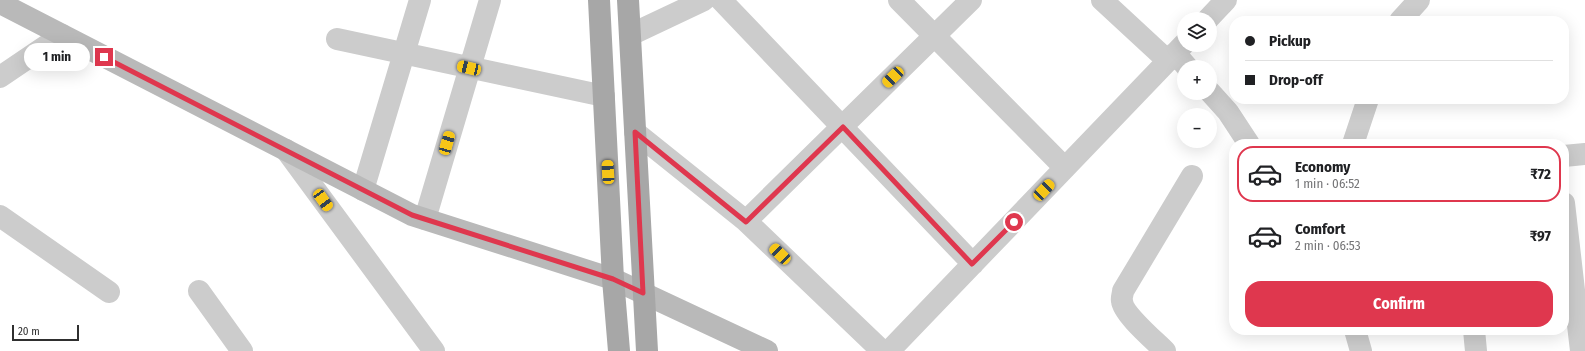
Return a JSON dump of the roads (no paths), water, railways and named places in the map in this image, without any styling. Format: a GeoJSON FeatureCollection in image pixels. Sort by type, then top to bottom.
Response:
{"type":"FeatureCollection","features":[{"type":"Feature","properties":{"kind":"main road"},"geometry":{"type":"LineString","coordinates":[[599,0],[613,279],[619,351]]}},
{"type":"Feature","properties":{"kind":"main road"},"geometry":{"type":"LineString","coordinates":[[628,0],[643,293],[649,346]]}},
{"type":"Feature","properties":{"kind":"main road"},"geometry":{"type":"LineString","coordinates":[[0,3],[412,215],[613,279],[767,351]]}},
{"type":"Feature","properties":{"kind":"street"},"geometry":{"type":"LineString","coordinates":[[363,190],[420,0]]}},
{"type":"Feature","properties":{"kind":"street"},"geometry":{"type":"LineString","coordinates":[[425,219],[490,0]]}},
{"type":"Feature","properties":{"kind":"street"},"geometry":{"type":"LineString","coordinates":[[630,35],[704,0]]}},
{"type":"Feature","properties":{"kind":"street"},"geometry":{"type":"LineString","coordinates":[[721,0],[972,264]]}},
{"type":"Feature","properties":{"kind":"street"},"geometry":{"type":"LineString","coordinates":[[899,0],[1065,168]]}},
{"type":"Feature","properties":{"kind":"street"},"geometry":{"type":"LineString","coordinates":[[746,222],[971,0]]}},
{"type":"Feature","properties":{"kind":"street"},"geometry":{"type":"LineString","coordinates":[[889,351],[1065,168],[1179,56],[1102,0]]}},
{"type":"Feature","properties":{"kind":"street"},"geometry":{"type":"LineString","coordinates":[[1215,12],[1226,0]]}},
{"type":"Feature","properties":{"kind":"street"},"geometry":{"type":"LineString","coordinates":[[1405,16],[1419,0]]}},
{"type":"Feature","properties":{"kind":"street"},"geometry":{"type":"LineString","coordinates":[[0,78],[62,35]]}},
{"type":"Feature","properties":{"kind":"street"},"geometry":{"type":"LineString","coordinates":[[337,39],[604,96]]}},
{"type":"Feature","properties":{"kind":"street"},"geometry":{"type":"LineString","coordinates":[[1217,100],[1228,112],[1247,139]]}},
{"type":"Feature","properties":{"kind":"street"},"geometry":{"type":"LineString","coordinates":[[1355,139],[1366,104]]}},
{"type":"Feature","properties":{"kind":"street"},"geometry":{"type":"LineString","coordinates":[[635,132],[746,222],[882,351]]}},
{"type":"Feature","properties":{"kind":"street"},"geometry":{"type":"LineString","coordinates":[[286,150],[434,351]]}},
{"type":"Feature","properties":{"kind":"street"},"geometry":{"type":"LineString","coordinates":[[1569,156],[1585,154]]}},
{"type":"Feature","properties":{"kind":"street"},"geometry":{"type":"LineString","coordinates":[[1165,351],[1124,309],[1121,300],[1123,291],[1192,176]]}},
{"type":"Feature","properties":{"kind":"street"},"geometry":{"type":"LineString","coordinates":[[0,216],[109,292]]}},
{"type":"Feature","properties":{"kind":"street"},"geometry":{"type":"LineString","coordinates":[[1569,247],[1581,351]]}},
{"type":"Feature","properties":{"kind":"street"},"geometry":{"type":"LineString","coordinates":[[199,291],[242,351]]}},
{"type":"Feature","properties":{"kind":"street"},"geometry":{"type":"LineString","coordinates":[[1356,335],[1361,351]]}},
{"type":"Feature","properties":{"kind":"street"},"geometry":{"type":"LineString","coordinates":[[1474,335],[1476,351]]}}]}
